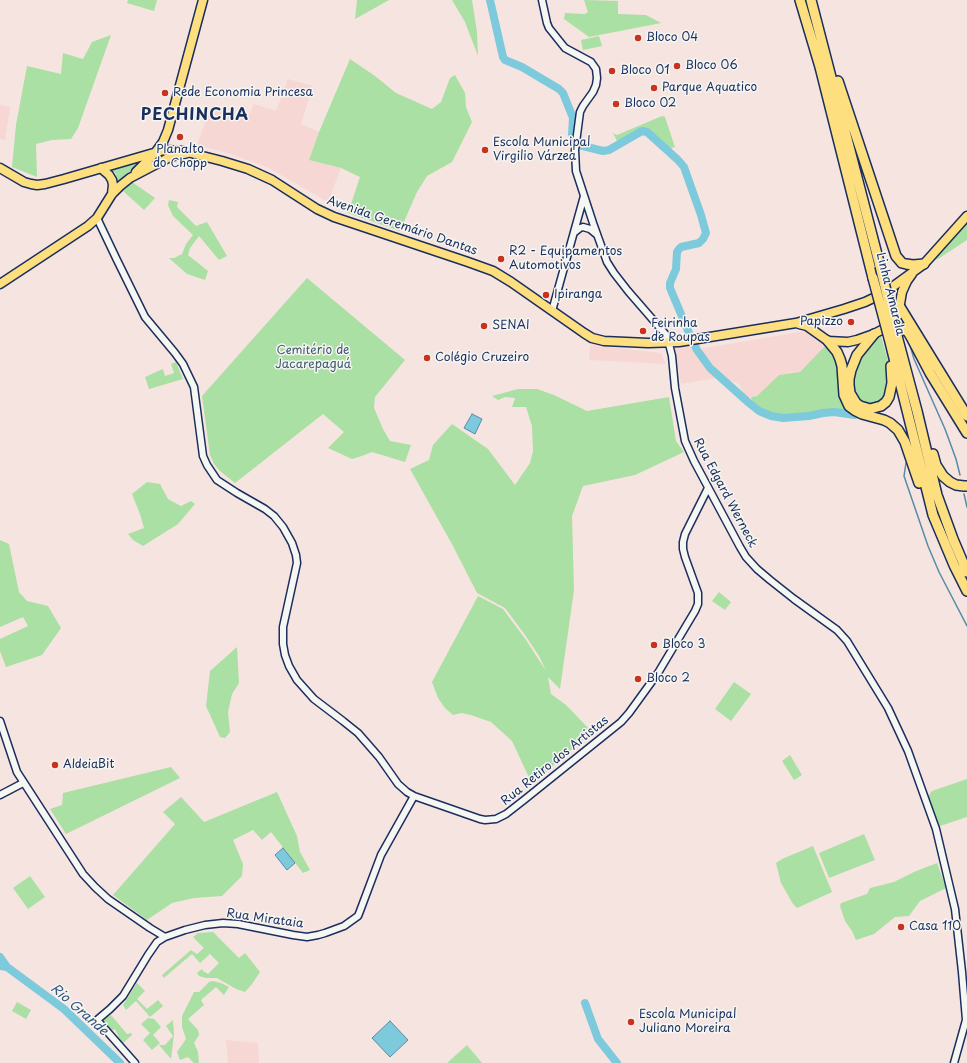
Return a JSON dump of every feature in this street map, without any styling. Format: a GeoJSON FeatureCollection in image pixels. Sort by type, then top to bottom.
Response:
{"type":"FeatureCollection","features":[{"type":"Feature","properties":{"kind":"highway","name":"Linha Amarela"},"geometry":{"type":"LineString","coordinates":[[800,0],[820,67],[873,278],[892,340],[917,412],[937,495],[967,572]]}},
{"type":"Feature","properties":{"kind":"highway","name":"Linha Amarela"},"geometry":{"type":"LineString","coordinates":[[811,0],[880,266],[892,340],[933,515],[954,565],[967,591]]}},
{"type":"Feature","properties":{"kind":"highway"},"geometry":{"type":"LineString","coordinates":[[822,42],[837,78],[896,256],[902,262],[913,266],[924,264]]}},
{"type":"Feature","properties":{"kind":"highway"},"geometry":{"type":"LineString","coordinates":[[900,307],[967,416]]}},
{"type":"Feature","properties":{"kind":"highway"},"geometry":{"type":"LineString","coordinates":[[889,326],[898,327],[908,332],[930,373],[967,433]]}},
{"type":"Feature","properties":{"kind":"highway"},"geometry":{"type":"LineString","coordinates":[[874,334],[853,362],[849,379],[852,399],[860,406],[870,409],[876,408],[886,402],[889,397],[892,383],[892,340]]}},
{"type":"Feature","properties":{"kind":"highway"},"geometry":{"type":"LineString","coordinates":[[828,341],[837,352],[840,359],[842,366],[844,395],[849,406],[862,414],[890,423],[902,434],[923,494],[933,515]]}},
{"type":"Feature","properties":{"kind":"highway"},"geometry":{"type":"LineString","coordinates":[[917,412],[926,431],[936,465],[943,476],[956,485],[967,486]]}},
{"type":"Feature","properties":{"kind":"main road"},"geometry":{"type":"LineString","coordinates":[[0,284],[75,235],[97,218],[112,194],[130,178],[163,142],[168,130],[203,0]]}},
{"type":"Feature","properties":{"kind":"main road"},"geometry":{"type":"LineString","coordinates":[[168,130],[168,138],[171,146],[175,150]]}},
{"type":"Feature","properties":{"kind":"main road","name":"Avenida Geremário Dantas"},"geometry":{"type":"LineString","coordinates":[[0,168],[24,182],[38,185],[164,150],[183,150],[189,153],[222,161],[256,172],[272,180],[317,209],[334,217],[484,267],[502,276],[584,333],[598,340],[604,341],[648,343],[693,340],[796,324],[865,302],[884,293],[924,264],[967,216]]}},
{"type":"Feature","properties":{"kind":"main road"},"geometry":{"type":"LineString","coordinates":[[130,178],[170,157],[189,153]]}},
{"type":"Feature","properties":{"kind":"main road"},"geometry":{"type":"LineString","coordinates":[[101,168],[112,180],[114,185],[112,194]]}},
{"type":"Feature","properties":{"kind":"main road","name":"Avenida Geremário Dantas"},"geometry":{"type":"LineString","coordinates":[[796,324],[807,326],[828,341],[848,342],[874,334],[889,326],[898,315],[902,292],[914,271]]}},
{"type":"Feature","properties":{"kind":"main road"},"geometry":{"type":"LineString","coordinates":[[884,293],[894,298],[900,307]]}},
{"type":"Feature","properties":{"kind":"main road"},"geometry":{"type":"LineString","coordinates":[[820,335],[820,324],[828,314]]}},
{"type":"Feature","properties":{"kind":"street"},"geometry":{"type":"LineString","coordinates":[[542,0],[549,28],[566,48],[572,53],[587,59],[596,69],[596,85],[580,112],[575,150],[576,171],[607,262],[628,291],[667,336],[669,342]]}},
{"type":"Feature","properties":{"kind":"street"},"geometry":{"type":"LineString","coordinates":[[552,311],[584,196]]}},
{"type":"Feature","properties":{"kind":"street","name":"Rua Retiro dos Artistas"},"geometry":{"type":"LineString","coordinates":[[97,218],[145,317],[183,364],[194,387],[203,456],[207,465],[217,480],[274,516],[292,543],[297,563],[283,628],[283,644],[289,666],[297,680],[314,699],[358,733],[379,756],[398,784],[414,796],[480,819],[496,819],[506,814],[621,722],[658,673],[698,604],[698,593],[685,557],[683,542],[708,488]]}},
{"type":"Feature","properties":{"kind":"street"},"geometry":{"type":"LineString","coordinates":[[574,234],[577,230],[583,227],[590,228],[597,235]]}},
{"type":"Feature","properties":{"kind":"street","name":"Rua Edgard Werneck"},"geometry":{"type":"LineString","coordinates":[[669,342],[685,441],[708,488],[740,547],[746,557],[757,569],[788,595],[837,630],[847,641],[888,708],[908,751],[936,829],[955,909],[966,1020],[954,1063]]}},
{"type":"Feature","properties":{"kind":"street"},"geometry":{"type":"LineString","coordinates":[[0,720],[17,772],[83,874],[108,899],[165,937]]}},
{"type":"Feature","properties":{"kind":"street"},"geometry":{"type":"LineString","coordinates":[[0,795],[23,783]]}},
{"type":"Feature","properties":{"kind":"street","name":"Rua Mirataia"},"geometry":{"type":"LineString","coordinates":[[135,1063],[97,1020],[123,996],[157,942],[165,937],[185,930],[223,924],[238,924],[283,934],[307,937],[325,933],[344,926],[358,916],[381,855],[414,796]]}},
{"type":"Feature","properties":{"kind":"shaded area"},"geometry":{"type":"Polygon","coordinates":[[[288,79],[313,86],[301,124],[319,132],[309,160],[341,168],[328,202],[269,168],[231,154],[197,145],[211,106],[247,119],[254,104],[276,111],[288,79]]]}},
{"type":"Feature","properties":{"kind":"shaded area"},"geometry":{"type":"Polygon","coordinates":[[[0,105],[10,107],[5,140],[0,139],[0,105]]]}},
{"type":"Feature","properties":{"kind":"shaded area"},"geometry":{"type":"Polygon","coordinates":[[[806,331],[826,345],[800,372],[779,375],[757,396],[745,398],[739,384],[725,378],[699,349],[806,331]]]}},
{"type":"Feature","properties":{"kind":"shaded area"},"geometry":{"type":"Polygon","coordinates":[[[590,345],[661,353],[666,364],[589,360],[590,345]]]}},
{"type":"Feature","properties":{"kind":"shaded area"},"geometry":{"type":"Polygon","coordinates":[[[693,345],[717,378],[681,384],[675,348],[693,345]]]}},
{"type":"Feature","properties":{"kind":"shaded area"},"geometry":{"type":"Polygon","coordinates":[[[226,1040],[258,1043],[259,1063],[228,1063],[226,1040]]]}},
{"type":"Feature","properties":{"kind":"green space"},"geometry":{"type":"Polygon","coordinates":[[[128,0],[157,0],[154,11],[127,3],[128,0]]]}},
{"type":"Feature","properties":{"kind":"green space"},"geometry":{"type":"Polygon","coordinates":[[[357,0],[389,0],[355,19],[357,0]]]}},
{"type":"Feature","properties":{"kind":"green space"},"geometry":{"type":"Polygon","coordinates":[[[452,0],[472,0],[477,32],[478,56],[465,22],[452,0]]]}},
{"type":"Feature","properties":{"kind":"green space"},"geometry":{"type":"Polygon","coordinates":[[[584,0],[618,1],[618,14],[646,15],[661,23],[589,37],[564,19],[565,13],[585,14],[588,12],[584,0]]]}},
{"type":"Feature","properties":{"kind":"green space"},"geometry":{"type":"Polygon","coordinates":[[[111,35],[78,128],[71,139],[52,140],[36,144],[37,177],[12,167],[16,125],[27,66],[61,74],[63,53],[83,59],[92,42],[111,35]]]}},
{"type":"Feature","properties":{"kind":"green space"},"geometry":{"type":"Polygon","coordinates":[[[599,36],[602,46],[583,50],[581,40],[599,36]]]}},
{"type":"Feature","properties":{"kind":"green space"},"geometry":{"type":"Polygon","coordinates":[[[350,59],[396,93],[432,109],[441,102],[450,78],[455,75],[465,93],[466,107],[472,122],[452,162],[427,176],[417,192],[400,231],[348,213],[360,177],[341,168],[309,160],[319,132],[350,59]]]}},
{"type":"Feature","properties":{"kind":"green space"},"geometry":{"type":"Polygon","coordinates":[[[662,116],[665,117],[675,147],[664,150],[660,149],[655,140],[644,131],[618,143],[613,133],[617,135],[662,116]]]}},
{"type":"Feature","properties":{"kind":"green space"},"geometry":{"type":"Polygon","coordinates":[[[145,158],[117,183],[116,174],[111,168],[145,158]]]}},
{"type":"Feature","properties":{"kind":"green space"},"geometry":{"type":"Polygon","coordinates":[[[132,182],[155,198],[144,210],[123,191],[132,182]]]}},
{"type":"Feature","properties":{"kind":"green space"},"geometry":{"type":"Polygon","coordinates":[[[169,200],[178,202],[177,207],[196,226],[207,222],[227,256],[219,260],[199,236],[190,248],[188,255],[208,271],[205,280],[187,274],[169,258],[174,258],[182,254],[186,244],[193,235],[173,216],[168,205],[169,200]]]}},
{"type":"Feature","properties":{"kind":"green space"},"geometry":{"type":"Polygon","coordinates":[[[967,218],[967,240],[938,259],[927,262],[967,218]]]}},
{"type":"Feature","properties":{"kind":"green space","name":"Cemitério de Jacarepaguá"},"geometry":{"type":"Polygon","coordinates":[[[307,278],[405,360],[375,397],[374,408],[390,441],[411,445],[405,462],[372,452],[352,459],[328,448],[344,432],[323,414],[235,483],[220,471],[214,464],[210,455],[202,396],[307,278]]]}},
{"type":"Feature","properties":{"kind":"green space"},"geometry":{"type":"Polygon","coordinates":[[[881,336],[888,361],[890,383],[885,398],[874,405],[861,403],[857,398],[854,389],[853,379],[856,366],[866,349],[881,336]]]}},
{"type":"Feature","properties":{"kind":"green space"},"geometry":{"type":"Polygon","coordinates":[[[826,345],[836,357],[851,412],[779,418],[754,407],[751,397],[757,396],[779,375],[800,372],[826,345]]]}},
{"type":"Feature","properties":{"kind":"green space"},"geometry":{"type":"Polygon","coordinates":[[[176,362],[183,379],[149,389],[145,377],[163,369],[165,376],[174,373],[171,364],[176,362]]]}},
{"type":"Feature","properties":{"kind":"green space"},"geometry":{"type":"Polygon","coordinates":[[[518,389],[537,389],[554,395],[587,411],[669,397],[676,441],[684,452],[635,475],[583,486],[572,516],[574,590],[560,689],[548,677],[551,694],[566,705],[592,732],[532,784],[512,741],[491,722],[461,713],[453,715],[445,708],[438,698],[432,682],[478,596],[503,609],[526,640],[546,671],[539,656],[505,608],[477,593],[453,546],[410,469],[429,460],[433,445],[452,424],[488,449],[515,485],[530,463],[533,451],[532,426],[526,407],[512,407],[515,398],[505,397],[498,400],[492,396],[518,389]]]}},
{"type":"Feature","properties":{"kind":"green space"},"geometry":{"type":"Polygon","coordinates":[[[147,482],[160,484],[168,499],[181,506],[191,501],[195,504],[178,524],[143,546],[133,540],[128,534],[144,528],[132,494],[147,482]]]}},
{"type":"Feature","properties":{"kind":"green space"},"geometry":{"type":"Polygon","coordinates":[[[0,540],[9,544],[19,592],[27,601],[48,606],[61,628],[42,655],[6,667],[0,651],[0,639],[28,626],[23,617],[0,627],[0,540]]]}},
{"type":"Feature","properties":{"kind":"green space"},"geometry":{"type":"Polygon","coordinates":[[[719,592],[731,602],[725,610],[712,601],[719,592]]]}},
{"type":"Feature","properties":{"kind":"green space"},"geometry":{"type":"Polygon","coordinates":[[[237,647],[239,683],[232,694],[228,712],[230,732],[225,738],[220,737],[206,706],[210,671],[237,647]]]}},
{"type":"Feature","properties":{"kind":"green space"},"geometry":{"type":"Polygon","coordinates":[[[734,682],[751,694],[731,721],[715,709],[734,682]]]}},
{"type":"Feature","properties":{"kind":"green space"},"geometry":{"type":"Polygon","coordinates":[[[790,755],[802,775],[794,780],[782,761],[790,755]]]}},
{"type":"Feature","properties":{"kind":"green space"},"geometry":{"type":"Polygon","coordinates":[[[171,767],[180,778],[66,834],[50,809],[62,805],[63,793],[171,767]]]}},
{"type":"Feature","properties":{"kind":"green space"},"geometry":{"type":"Polygon","coordinates":[[[967,779],[967,817],[937,827],[929,803],[929,795],[932,791],[967,779]]]}},
{"type":"Feature","properties":{"kind":"green space"},"geometry":{"type":"Polygon","coordinates":[[[277,792],[297,836],[300,852],[310,870],[303,873],[271,832],[262,840],[253,830],[233,840],[243,864],[242,876],[222,896],[194,898],[172,903],[147,920],[113,895],[175,824],[163,812],[181,797],[204,822],[277,792]]]}},
{"type":"Feature","properties":{"kind":"green space"},"geometry":{"type":"Polygon","coordinates":[[[864,834],[875,860],[829,878],[819,853],[864,834]]]}},
{"type":"Feature","properties":{"kind":"green space"},"geometry":{"type":"Polygon","coordinates":[[[813,846],[832,892],[797,908],[793,904],[781,883],[776,863],[813,846]]]}},
{"type":"Feature","properties":{"kind":"green space"},"geometry":{"type":"Polygon","coordinates":[[[937,863],[946,888],[920,901],[909,916],[895,917],[874,934],[856,940],[845,921],[840,906],[841,903],[867,894],[870,888],[894,882],[937,863]]]}},
{"type":"Feature","properties":{"kind":"green space"},"geometry":{"type":"Polygon","coordinates":[[[30,876],[45,897],[28,909],[13,888],[30,876]]]}},
{"type":"Feature","properties":{"kind":"green space"},"geometry":{"type":"Polygon","coordinates":[[[213,932],[239,958],[245,953],[260,972],[245,992],[236,989],[217,978],[206,978],[199,976],[197,973],[202,969],[208,974],[219,963],[210,954],[200,963],[192,954],[164,978],[162,975],[191,950],[197,954],[204,948],[193,937],[198,933],[213,932]]]}},
{"type":"Feature","properties":{"kind":"green space"},"geometry":{"type":"Polygon","coordinates":[[[213,981],[229,987],[224,995],[216,987],[201,1000],[204,1005],[188,1019],[198,1030],[199,1035],[194,1043],[198,1052],[199,1063],[194,1063],[188,1057],[180,1060],[177,1052],[186,1039],[182,1027],[182,1016],[194,992],[199,992],[209,982],[213,981]]]}},
{"type":"Feature","properties":{"kind":"green space"},"geometry":{"type":"Polygon","coordinates":[[[137,983],[145,991],[137,999],[147,1009],[158,1000],[163,1006],[150,1017],[136,1001],[126,1010],[123,1005],[137,983]]]}},
{"type":"Feature","properties":{"kind":"green space"},"geometry":{"type":"Polygon","coordinates":[[[17,1002],[31,1010],[26,1019],[12,1011],[17,1002]]]}},
{"type":"Feature","properties":{"kind":"green space"},"geometry":{"type":"Polygon","coordinates":[[[111,1015],[127,1034],[131,1033],[132,1035],[122,1044],[115,1029],[111,1031],[101,1021],[111,1015]]]}},
{"type":"Feature","properties":{"kind":"green space"},"geometry":{"type":"Polygon","coordinates":[[[148,1018],[154,1019],[161,1027],[153,1035],[160,1043],[152,1050],[143,1040],[150,1033],[141,1024],[148,1018]]]}},
{"type":"Feature","properties":{"kind":"green space"},"geometry":{"type":"Polygon","coordinates":[[[173,1020],[174,1034],[171,1059],[159,1045],[165,1045],[173,1036],[166,1026],[173,1020]]]}},
{"type":"Feature","properties":{"kind":"green space"},"geometry":{"type":"Polygon","coordinates":[[[467,1045],[482,1063],[447,1063],[467,1045]]]}},
{"type":"Feature","properties":{"kind":"water"},"geometry":{"type":"Polygon","coordinates":[[[472,414],[482,419],[475,434],[464,428],[472,414]]]}},
{"type":"Feature","properties":{"kind":"water"},"geometry":{"type":"Polygon","coordinates":[[[283,848],[295,863],[287,870],[275,855],[283,848]]]}},
{"type":"Feature","properties":{"kind":"water"},"geometry":{"type":"Polygon","coordinates":[[[390,1021],[408,1040],[390,1057],[372,1038],[390,1021]]]}},
{"type":"Feature","properties":{"kind":"waterway"},"geometry":{"type":"LineString","coordinates":[[490,0],[503,57],[505,60],[522,67],[559,89],[563,93],[573,118],[572,134],[574,141],[579,145],[603,151],[609,150],[642,131],[647,132],[684,167],[706,233],[699,243],[681,247],[677,252],[676,269],[670,283],[670,288],[697,350],[710,368],[759,411],[771,416],[783,418],[834,412],[855,415]]}},
{"type":"Feature","properties":{"kind":"waterway"},"geometry":{"type":"LineString","coordinates":[[910,345],[914,359],[945,429],[960,475]]}},
{"type":"Feature","properties":{"kind":"waterway"},"geometry":{"type":"LineString","coordinates":[[906,463],[904,476],[928,546],[939,572],[967,626]]}},
{"type":"Feature","properties":{"kind":"waterway"},"geometry":{"type":"LineString","coordinates":[[964,494],[967,507]]}},
{"type":"Feature","properties":{"kind":"waterway"},"geometry":{"type":"LineString","coordinates":[[0,957],[7,967]]}},
{"type":"Feature","properties":{"kind":"waterway","name":"Rio Grande"},"geometry":{"type":"LineString","coordinates":[[0,966],[7,967],[64,1009],[120,1063]]}},
{"type":"Feature","properties":{"kind":"waterway"},"geometry":{"type":"LineString","coordinates":[[585,1003],[598,1039],[617,1063]]}},
{"type":"Feature","properties":{"kind":"place","name":"Bloco 04"},"geometry":{"type":"Point","coordinates":[638,38]}},
{"type":"Feature","properties":{"kind":"place","name":"Bloco 06"},"geometry":{"type":"Point","coordinates":[677,66]}},
{"type":"Feature","properties":{"kind":"place","name":"Bloco 01"},"geometry":{"type":"Point","coordinates":[612,71]}},
{"type":"Feature","properties":{"kind":"place","name":"Parque Aquatico"},"geometry":{"type":"Point","coordinates":[654,88]}},
{"type":"Feature","properties":{"kind":"place","name":"Rede Economia Princesa"},"geometry":{"type":"Point","coordinates":[165,93]}},
{"type":"Feature","properties":{"kind":"place","name":"Bloco 02"},"geometry":{"type":"Point","coordinates":[616,104]}},
{"type":"Feature","properties":{"kind":"place","name":"Planalto do Chopp"},"geometry":{"type":"Point","coordinates":[180,137]}},
{"type":"Feature","properties":{"kind":"place","name":"Escola Municipal Virgilio Várzea"},"geometry":{"type":"Point","coordinates":[485,150]}},
{"type":"Feature","properties":{"kind":"place","name":"R2 - Equipamentos Automotivos"},"geometry":{"type":"Point","coordinates":[501,259]}},
{"type":"Feature","properties":{"kind":"place","name":"Ipiranga"},"geometry":{"type":"Point","coordinates":[546,295]}},
{"type":"Feature","properties":{"kind":"place","name":"Papizzo"},"geometry":{"type":"Point","coordinates":[851,322]}},
{"type":"Feature","properties":{"kind":"place","name":"SENAI"},"geometry":{"type":"Point","coordinates":[484,326]}},
{"type":"Feature","properties":{"kind":"place","name":"Feirinha de Roupas"},"geometry":{"type":"Point","coordinates":[643,331]}},
{"type":"Feature","properties":{"kind":"place","name":"Colégio Cruzeiro"},"geometry":{"type":"Point","coordinates":[427,358]}},
{"type":"Feature","properties":{"kind":"place","name":"Bloco 3"},"geometry":{"type":"Point","coordinates":[654,645]}},
{"type":"Feature","properties":{"kind":"place","name":"Bloco 2"},"geometry":{"type":"Point","coordinates":[638,679]}},
{"type":"Feature","properties":{"kind":"place","name":"AldeiaBit"},"geometry":{"type":"Point","coordinates":[55,765]}},
{"type":"Feature","properties":{"kind":"place","name":"Casa 110"},"geometry":{"type":"Point","coordinates":[901,927]}},
{"type":"Feature","properties":{"kind":"place","name":"Escola Municipal Juliano Moreira"},"geometry":{"type":"Point","coordinates":[631,1022]}},
{"type":"Feature","properties":{"kind":"district","name":"PECHINCHA"},"geometry":{"type":"Point","coordinates":[195,116]}}]}
